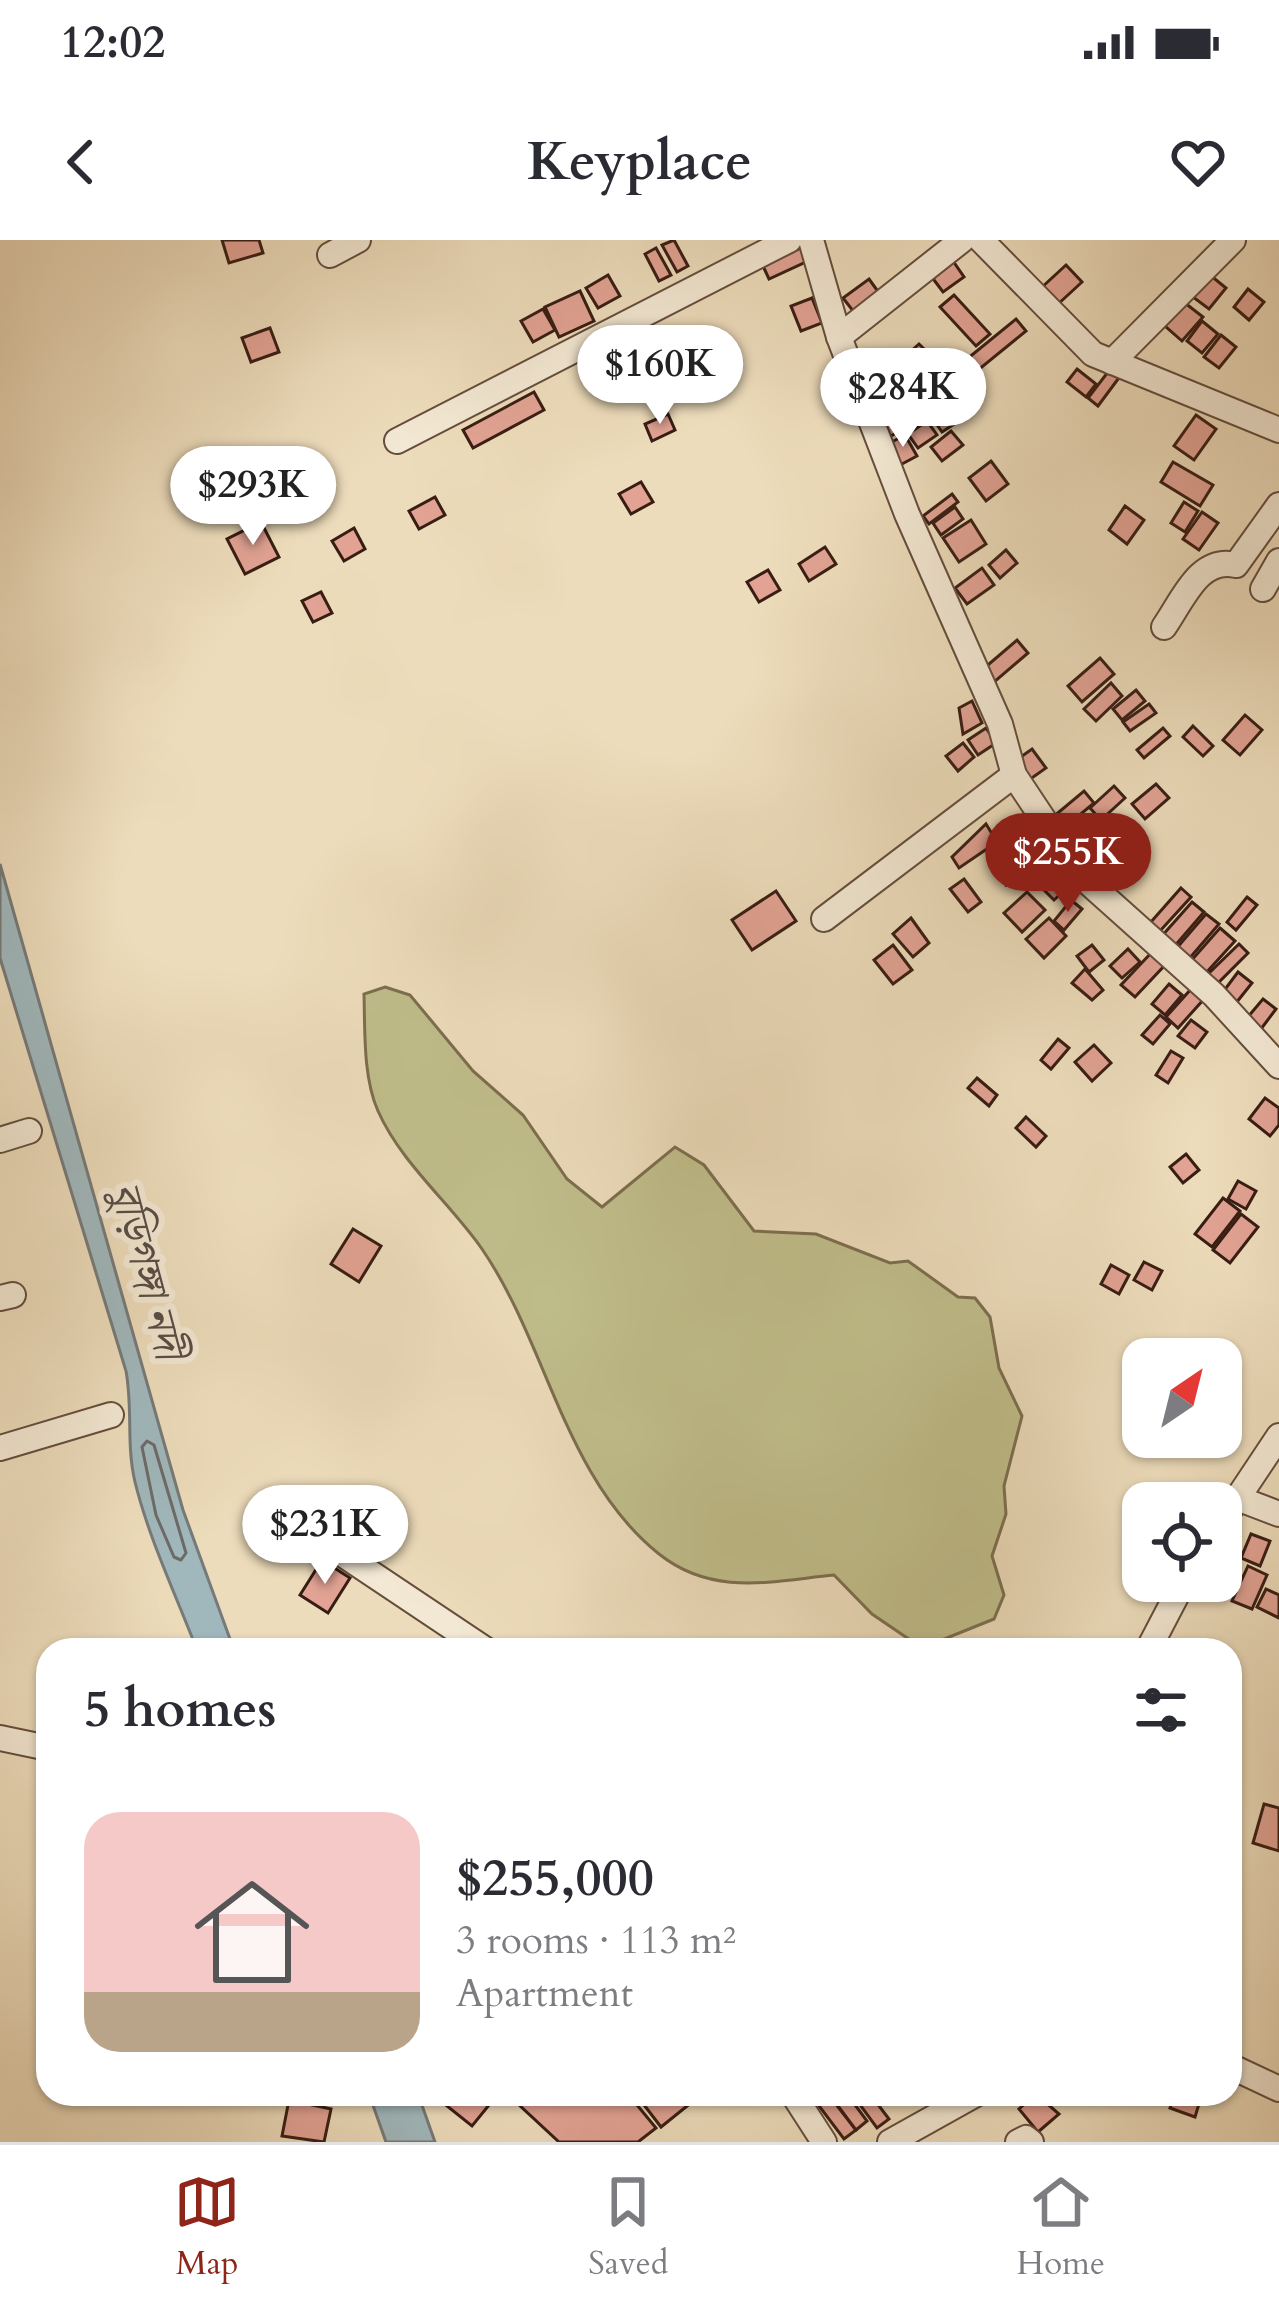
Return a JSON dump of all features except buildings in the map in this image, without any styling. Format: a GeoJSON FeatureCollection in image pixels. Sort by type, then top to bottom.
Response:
{"type":"FeatureCollection","features":[{"type":"Feature","properties":{"kind":"street"},"geometry":{"type":"LineString","coordinates":[[330,255],[358,240]]}},
{"type":"Feature","properties":{"kind":"street"},"geometry":{"type":"LineString","coordinates":[[397,441],[789,240]]}},
{"type":"Feature","properties":{"kind":"street"},"geometry":{"type":"LineString","coordinates":[[811,240],[839,337],[908,514],[1000,724],[1013,775],[1081,876],[1214,995],[1279,1066]]}},
{"type":"Feature","properties":{"kind":"street"},"geometry":{"type":"LineString","coordinates":[[839,337],[962,240]]}},
{"type":"Feature","properties":{"kind":"street"},"geometry":{"type":"LineString","coordinates":[[981,240],[1093,354],[1279,430]]}},
{"type":"Feature","properties":{"kind":"street"},"geometry":{"type":"LineString","coordinates":[[1112,362],[1233,240]]}},
{"type":"Feature","properties":{"kind":"street"},"geometry":{"type":"LineString","coordinates":[[1165,627],[1207,567],[1220,562],[1236,565],[1279,506]]}},
{"type":"Feature","properties":{"kind":"street"},"geometry":{"type":"LineString","coordinates":[[1263,589],[1279,562]]}},
{"type":"Feature","properties":{"kind":"street"},"geometry":{"type":"LineString","coordinates":[[824,919],[1013,775]]}},
{"type":"Feature","properties":{"kind":"street"},"geometry":{"type":"LineString","coordinates":[[0,1140],[29,1131]]}},
{"type":"Feature","properties":{"kind":"street"},"geometry":{"type":"LineString","coordinates":[[0,1448],[111,1415]]}},
{"type":"Feature","properties":{"kind":"street"},"geometry":{"type":"LineString","coordinates":[[1242,1491],[1279,1436]]}},
{"type":"Feature","properties":{"kind":"street"},"geometry":{"type":"LineString","coordinates":[[1242,1500],[1279,1514]]}},
{"type":"Feature","properties":{"kind":"street"},"geometry":{"type":"LineString","coordinates":[[278,1511],[468,1638]]}},
{"type":"Feature","properties":{"kind":"street"},"geometry":{"type":"LineString","coordinates":[[1154,1638],[1173,1602]]}},
{"type":"Feature","properties":{"kind":"street"},"geometry":{"type":"LineString","coordinates":[[0,1738],[36,1746]]}},
{"type":"Feature","properties":{"kind":"street"},"geometry":{"type":"LineString","coordinates":[[1242,2072],[1279,2089]]}},
{"type":"Feature","properties":{"kind":"street"},"geometry":{"type":"LineString","coordinates":[[801,2106],[824,2142]]}},
{"type":"Feature","properties":{"kind":"street"},"geometry":{"type":"LineString","coordinates":[[890,2142],[920,2136],[960,2106]]}},
{"type":"Feature","properties":{"kind":"street"},"geometry":{"type":"LineString","coordinates":[[1018,2142],[1026,2138],[1031,2142]]}},
{"type":"Feature","properties":{"kind":"shaded area"},"geometry":{"type":"Polygon","coordinates":[[[385,987],[410,995],[473,1071],[523,1115],[567,1179],[602,1207],[675,1147],[704,1165],[754,1231],[816,1234],[890,1263],[908,1261],[958,1297],[975,1298],[990,1317],[999,1368],[1022,1416],[1004,1486],[1006,1514],[992,1556],[1004,1595],[994,1619],[947,1638],[907,1638],[872,1614],[834,1575],[744,1583],[700,1576],[659,1554],[627,1523],[579,1449],[505,1287],[482,1249],[399,1148],[378,1111],[367,1069],[364,994],[385,987]]]}},
{"type":"Feature","properties":{"kind":"water"},"geometry":{"type":"Polygon","coordinates":[[[0,864],[183,1510],[230,1638],[192,1638],[155,1546],[132,1468],[126,1371],[0,958],[0,864]]]}},
{"type":"Feature","properties":{"kind":"water"},"geometry":{"type":"Polygon","coordinates":[[[373,2106],[422,2106],[435,2142],[386,2142],[373,2106]]]}},
{"type":"Feature","properties":{"kind":"water label","name":"বুড়িগঙ্গা নদী"},"geometry":{"type":"Point","coordinates":[148,1270]}}]}
